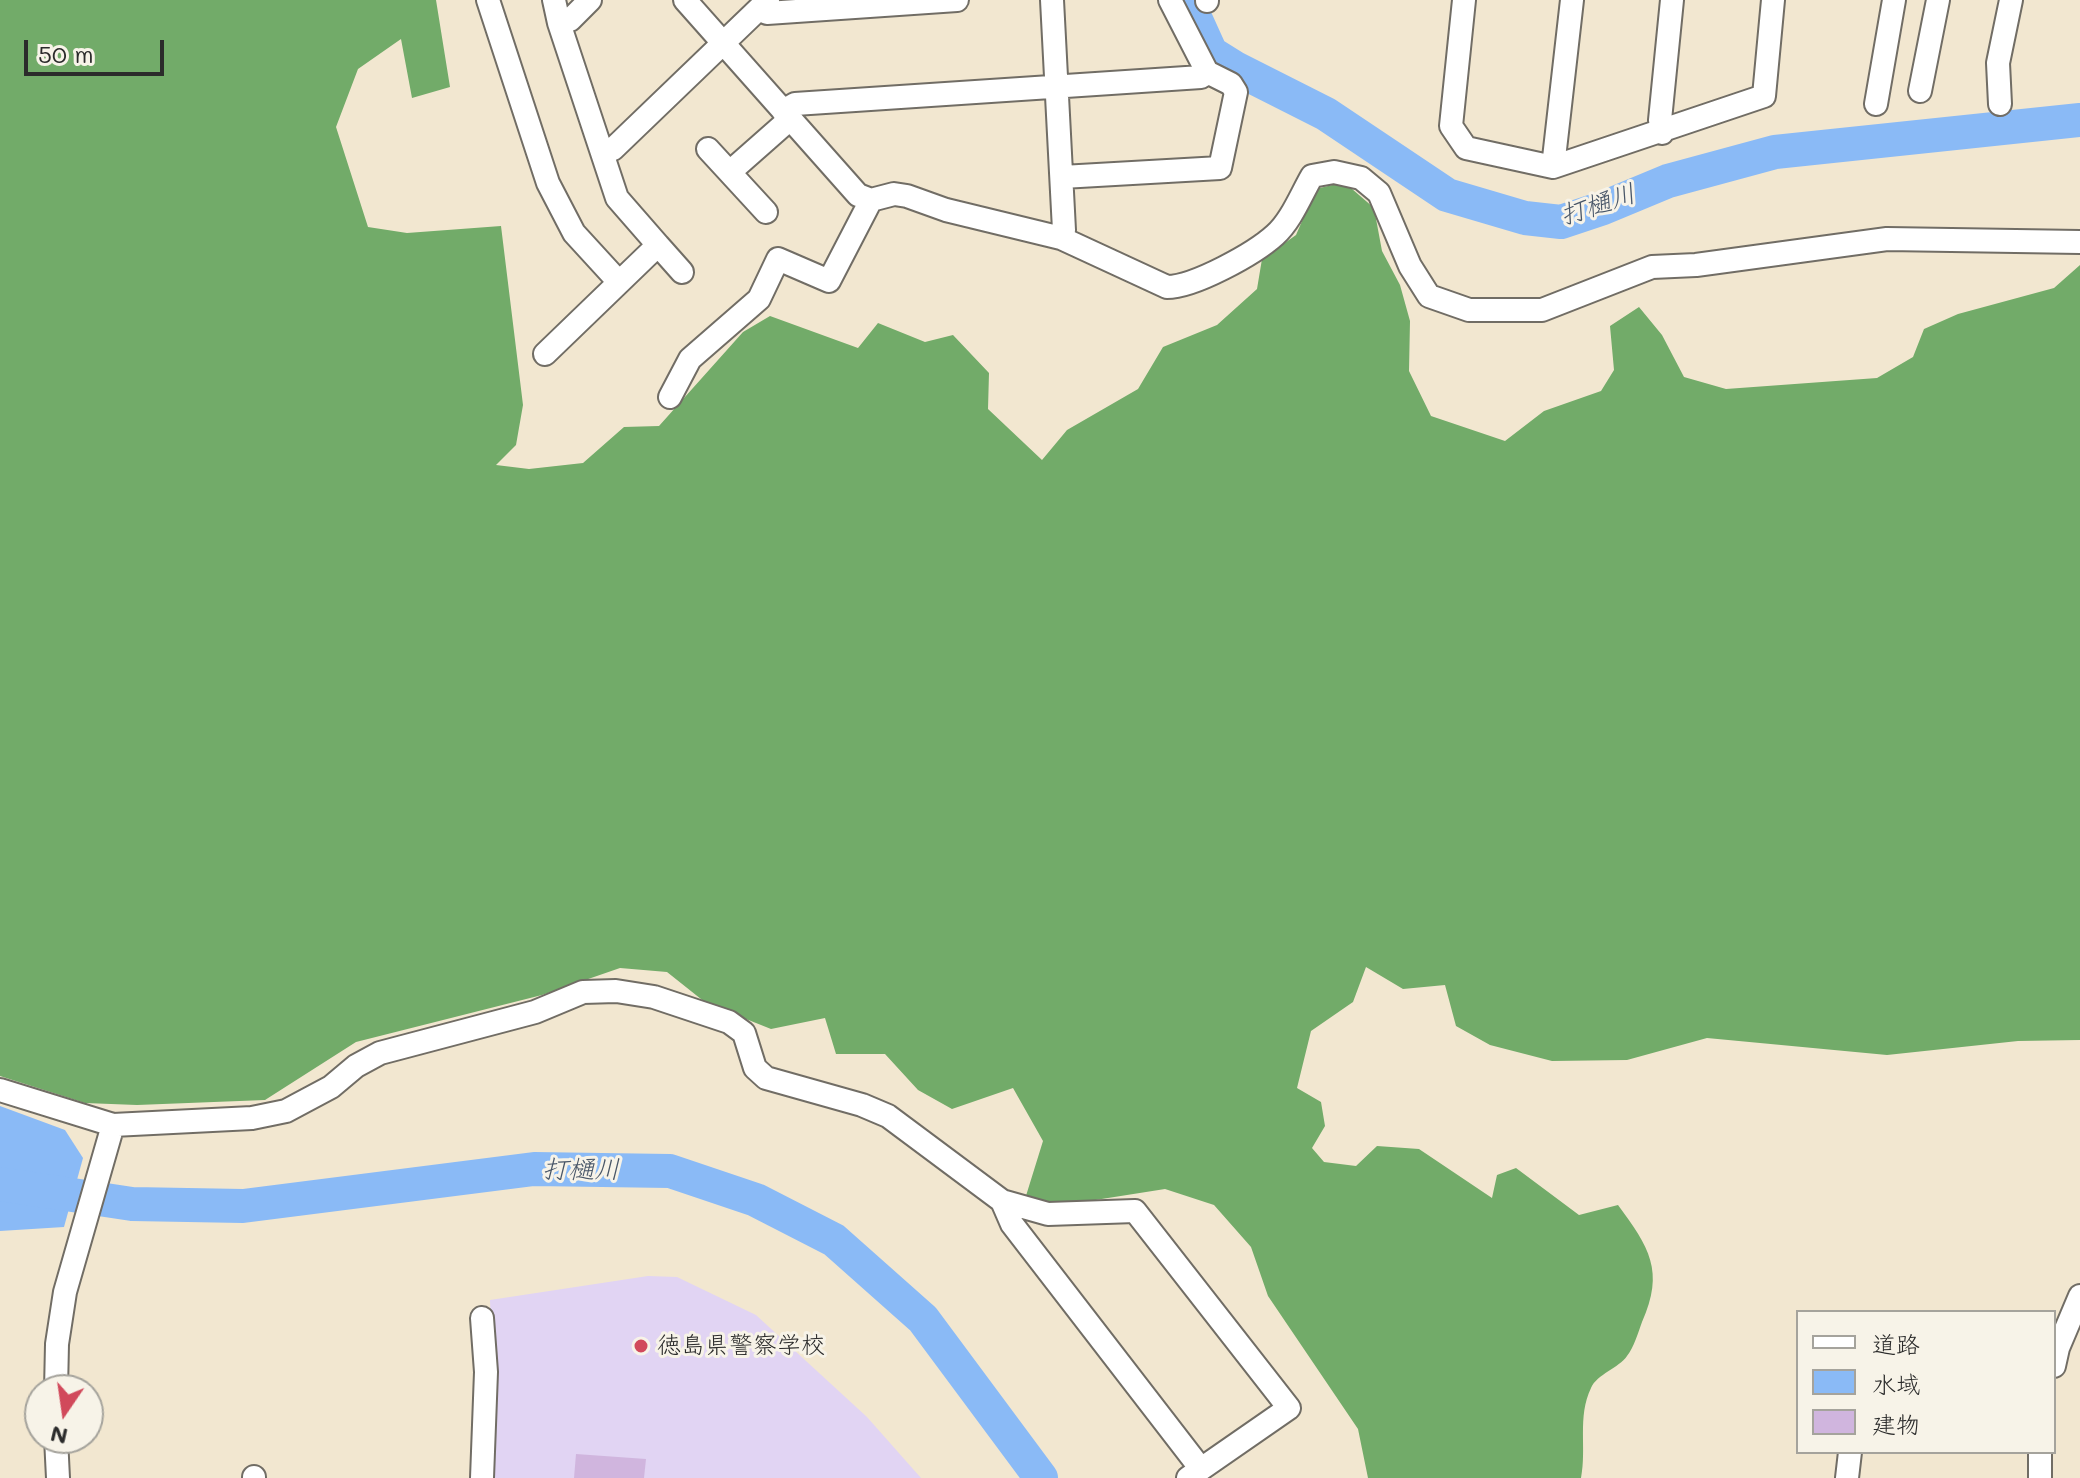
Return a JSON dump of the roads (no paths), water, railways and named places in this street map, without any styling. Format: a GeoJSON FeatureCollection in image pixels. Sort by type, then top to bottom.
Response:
{"type":"FeatureCollection","features":[{"type":"Feature","properties":{"kind":"street"},"geometry":{"type":"LineString","coordinates":[[488,0],[548,183],[574,233],[618,281]]}},
{"type":"Feature","properties":{"kind":"street"},"geometry":{"type":"LineString","coordinates":[[554,0],[617,198],[682,272]]}},
{"type":"Feature","properties":{"kind":"street"},"geometry":{"type":"LineString","coordinates":[[559,23],[570,20],[590,0]]}},
{"type":"Feature","properties":{"kind":"street"},"geometry":{"type":"LineString","coordinates":[[685,0],[725,41],[858,195],[871,200],[894,194],[907,196],[946,210],[1061,238],[1167,287],[1182,287],[1252,252],[1277,234],[1312,176],[1334,172],[1361,178],[1379,193],[1410,266],[1429,296],[1469,310],[1507,313],[1542,310],[1652,267],[1696,265],[1887,239],[2080,242]]}},
{"type":"Feature","properties":{"kind":"street"},"geometry":{"type":"LineString","coordinates":[[604,152],[613,149],[763,4],[767,13],[957,0]]}},
{"type":"Feature","properties":{"kind":"street"},"geometry":{"type":"LineString","coordinates":[[1052,0],[1062,177],[1064,230],[1061,238]]}},
{"type":"Feature","properties":{"kind":"street"},"geometry":{"type":"LineString","coordinates":[[1062,177],[1220,168],[1236,92],[1231,84],[1207,72],[1170,0]]}},
{"type":"Feature","properties":{"kind":"street"},"geometry":{"type":"LineString","coordinates":[[1464,0],[1451,126],[1466,148],[1553,167],[1662,133],[1764,96],[1773,0]]}},
{"type":"Feature","properties":{"kind":"street"},"geometry":{"type":"LineString","coordinates":[[1553,167],[1572,0]]}},
{"type":"Feature","properties":{"kind":"street"},"geometry":{"type":"LineString","coordinates":[[1662,133],[1660,120],[1672,0]]}},
{"type":"Feature","properties":{"kind":"street"},"geometry":{"type":"LineString","coordinates":[[1876,104],[1894,0]]}},
{"type":"Feature","properties":{"kind":"street"},"geometry":{"type":"LineString","coordinates":[[1920,91],[1938,0]]}},
{"type":"Feature","properties":{"kind":"street"},"geometry":{"type":"LineString","coordinates":[[2000,104],[1998,63],[2011,0]]}},
{"type":"Feature","properties":{"kind":"street"},"geometry":{"type":"LineString","coordinates":[[731,171],[795,104],[1201,77],[1207,72]]}},
{"type":"Feature","properties":{"kind":"street"},"geometry":{"type":"LineString","coordinates":[[708,149],[766,212]]}},
{"type":"Feature","properties":{"kind":"street"},"geometry":{"type":"LineString","coordinates":[[670,397],[690,359],[759,299],[778,259],[829,281],[871,200]]}},
{"type":"Feature","properties":{"kind":"street"},"geometry":{"type":"LineString","coordinates":[[545,354],[658,245]]}},
{"type":"Feature","properties":{"kind":"street"},"geometry":{"type":"LineString","coordinates":[[0,1090],[113,1125],[252,1118],[286,1111],[331,1087],[356,1066],[380,1053],[535,1012],[583,992],[616,991],[654,997],[729,1022],[744,1033],[755,1068],[766,1078],[862,1105],[888,1116],[1002,1201],[1048,1214],[1135,1211],[1289,1408],[1194,1473],[1012,1224],[1002,1201]]}},
{"type":"Feature","properties":{"kind":"street"},"geometry":{"type":"LineString","coordinates":[[56,1374],[57,1344],[65,1292],[113,1125]]}},
{"type":"Feature","properties":{"kind":"street"},"geometry":{"type":"LineString","coordinates":[[2064,1355],[2080,1296]]}},
{"type":"Feature","properties":{"kind":"street"},"geometry":{"type":"LineString","coordinates":[[482,1318],[486,1372],[482,1478]]}},
{"type":"Feature","properties":{"kind":"street"},"geometry":{"type":"LineString","coordinates":[[57,1454],[58,1478]]}},
{"type":"Feature","properties":{"kind":"street"},"geometry":{"type":"LineString","coordinates":[[1847,1478],[1850,1454]]}},
{"type":"Feature","properties":{"kind":"street"},"geometry":{"type":"LineString","coordinates":[[2040,1454],[2040,1478]]}},
{"type":"Feature","properties":{"kind":"water"},"geometry":{"type":"Polygon","coordinates":[[[0,1106],[65,1130],[83,1158],[64,1227],[0,1231],[0,1106]]]}},
{"type":"Feature","properties":{"kind":"waterway","name":"打樋川"},"geometry":{"type":"LineString","coordinates":[[1187,0],[1211,53],[1326,114],[1447,195],[1525,218],[1561,222],[1668,181],[1775,152],[2080,120]]}},
{"type":"Feature","properties":{"kind":"waterway","name":"打樋川"},"geometry":{"type":"LineString","coordinates":[[0,1184],[132,1204],[243,1206],[534,1169],[670,1171],[756,1200],[834,1240],[923,1319],[1041,1478]]}},
{"type":"Feature","properties":{"kind":"place","name":"徳島県警察学校"},"geometry":{"type":"Point","coordinates":[641,1346]}}]}
